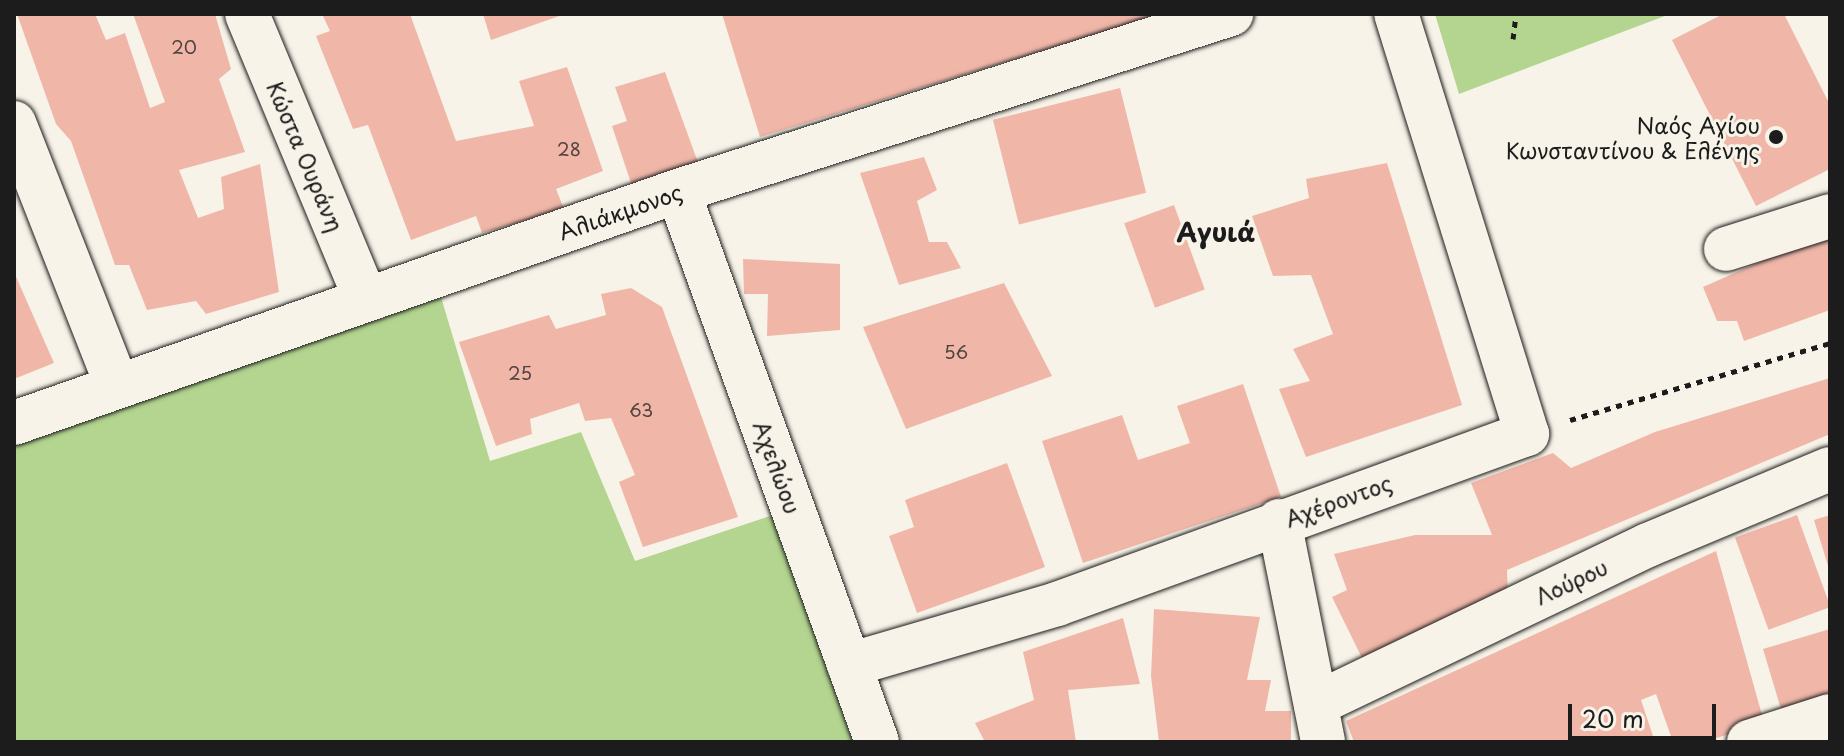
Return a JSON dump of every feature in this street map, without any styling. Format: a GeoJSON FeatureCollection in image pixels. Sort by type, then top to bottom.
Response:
{"type":"FeatureCollection","features":[{"type":"Feature","properties":{"kind":"street","name":"Κώστα Ουράνη"},"geometry":{"type":"LineString","coordinates":[[247,14],[365,298]]}},
{"type":"Feature","properties":{"kind":"street","name":"Αλιάκμονος"},"geometry":{"type":"LineString","coordinates":[[14,423],[678,191],[1231,14]]}},
{"type":"Feature","properties":{"kind":"street"},"geometry":{"type":"LineString","coordinates":[[1396,14],[1527,434]]}},
{"type":"Feature","properties":{"kind":"street"},"geometry":{"type":"LineString","coordinates":[[14,123],[117,386]]}},
{"type":"Feature","properties":{"kind":"street","name":"Αχελώου"},"geometry":{"type":"LineString","coordinates":[[678,191],[877,742]]}},
{"type":"Feature","properties":{"kind":"street"},"geometry":{"type":"LineString","coordinates":[[1726,249],[1830,216]]}},
{"type":"Feature","properties":{"kind":"street","name":"Αχέροντος"},"geometry":{"type":"LineString","coordinates":[[849,665],[1057,604],[1279,521],[1527,434]]}},
{"type":"Feature","properties":{"kind":"street","name":"Λούρου"},"geometry":{"type":"LineString","coordinates":[[1320,723],[1648,545],[1830,469]]}},
{"type":"Feature","properties":{"kind":"street"},"geometry":{"type":"LineString","coordinates":[[1279,521],[1320,723]]}},
{"type":"Feature","properties":{"kind":"street"},"geometry":{"type":"LineString","coordinates":[[1749,742],[1830,716]]}},
{"type":"Feature","properties":{"kind":"path"},"geometry":{"type":"LineString","coordinates":[[1513,39],[1516,14]]}},
{"type":"Feature","properties":{"kind":"path"},"geometry":{"type":"LineString","coordinates":[[1527,434],[1830,343]]}},
{"type":"Feature","properties":{"kind":"green space"},"geometry":{"type":"Polygon","coordinates":[[[1435,14],[1670,14],[1459,94],[1435,14]]]}},
{"type":"Feature","properties":{"kind":"green space"},"geometry":{"type":"Polygon","coordinates":[[[438,287],[490,461],[581,432],[635,561],[782,512],[862,742],[14,742],[14,437],[438,287]]]}},
{"type":"Feature","properties":{"kind":"building"},"geometry":{"type":"Polygon","coordinates":[[[17,14],[95,14],[106,40],[125,33],[150,108],[165,102],[133,14],[215,14],[231,69],[219,79],[245,152],[179,170],[198,218],[224,209],[221,177],[260,164],[279,292],[206,314],[196,301],[147,310],[129,265],[115,265],[71,141],[56,124],[17,14]]]}},
{"type":"Feature","properties":{"kind":"building"},"geometry":{"type":"Polygon","coordinates":[[[322,14],[410,14],[456,141],[534,126],[519,81],[567,67],[603,171],[556,189],[564,209],[482,233],[476,216],[411,240],[368,125],[353,129],[316,36],[330,31],[322,14]]]}},
{"type":"Feature","properties":{"kind":"building"},"geometry":{"type":"Polygon","coordinates":[[[483,14],[565,14],[491,40],[483,14]]]}},
{"type":"Feature","properties":{"kind":"building"},"geometry":{"type":"Polygon","coordinates":[[[722,14],[1162,14],[760,137],[722,14]]]}},
{"type":"Feature","properties":{"kind":"building","name":"Ναός Αγίου Κωνσταντίνου & Ελένης"},"geometry":{"type":"Polygon","coordinates":[[[1723,14],[1784,14],[1830,105],[1830,169],[1756,206],[1672,40],[1723,14]]]}},
{"type":"Feature","properties":{"kind":"building"},"geometry":{"type":"Polygon","coordinates":[[[665,72],[700,168],[633,189],[612,126],[627,121],[615,87],[665,72]]]}},
{"type":"Feature","properties":{"kind":"building"},"geometry":{"type":"Polygon","coordinates":[[[1120,88],[1146,193],[1019,224],[993,120],[1120,88]]]}},
{"type":"Feature","properties":{"kind":"building"},"geometry":{"type":"Polygon","coordinates":[[[924,157],[937,190],[917,201],[929,242],[947,242],[961,268],[899,285],[860,173],[924,157]]]}},
{"type":"Feature","properties":{"kind":"building"},"geometry":{"type":"Polygon","coordinates":[[[1387,163],[1462,405],[1306,457],[1279,389],[1310,381],[1293,349],[1333,334],[1311,275],[1273,276],[1252,216],[1309,198],[1306,179],[1387,163]]]}},
{"type":"Feature","properties":{"kind":"building"},"geometry":{"type":"Polygon","coordinates":[[[1174,205],[1205,290],[1155,308],[1124,223],[1174,205]]]}},
{"type":"Feature","properties":{"kind":"building"},"geometry":{"type":"Polygon","coordinates":[[[1830,231],[1830,310],[1744,341],[1737,321],[1717,321],[1703,287],[1830,231]]]}},
{"type":"Feature","properties":{"kind":"building"},"geometry":{"type":"Polygon","coordinates":[[[743,259],[840,264],[840,330],[767,336],[768,294],[744,294],[743,259]]]}},
{"type":"Feature","properties":{"kind":"building"},"geometry":{"type":"Polygon","coordinates":[[[14,272],[54,363],[14,379],[14,272]]]}},
{"type":"Feature","properties":{"kind":"building"},"geometry":{"type":"Polygon","coordinates":[[[1004,283],[1052,376],[906,429],[863,327],[1004,283]]]}},
{"type":"Feature","properties":{"kind":"building"},"geometry":{"type":"Polygon","coordinates":[[[631,288],[662,307],[738,517],[643,547],[619,482],[635,475],[611,418],[585,421],[579,403],[530,419],[532,434],[496,446],[459,342],[549,315],[556,329],[606,315],[601,294],[631,288]]]}},
{"type":"Feature","properties":{"kind":"building"},"geometry":{"type":"Polygon","coordinates":[[[1830,378],[1830,434],[1507,570],[1508,597],[1364,662],[1332,597],[1347,590],[1334,554],[1415,535],[1492,535],[1471,483],[1553,453],[1571,468],[1655,432],[1830,378]]]}},
{"type":"Feature","properties":{"kind":"building"},"geometry":{"type":"Polygon","coordinates":[[[1243,384],[1281,497],[1083,563],[1042,441],[1122,415],[1138,460],[1190,443],[1177,406],[1243,384]]]}},
{"type":"Feature","properties":{"kind":"building"},"geometry":{"type":"Polygon","coordinates":[[[1007,463],[1045,567],[917,613],[889,536],[914,527],[905,500],[1007,463]]]}},
{"type":"Feature","properties":{"kind":"building"},"geometry":{"type":"Polygon","coordinates":[[[1797,515],[1830,607],[1768,630],[1735,538],[1797,515]]]}},
{"type":"Feature","properties":{"kind":"building"},"geometry":{"type":"Polygon","coordinates":[[[1830,515],[1830,569],[1829,569],[1814,520],[1830,515]]]}},
{"type":"Feature","properties":{"kind":"building"},"geometry":{"type":"Polygon","coordinates":[[[1716,551],[1764,722],[1705,742],[1673,742],[1656,694],[1641,700],[1655,742],[1354,742],[1346,721],[1716,551]]]}},
{"type":"Feature","properties":{"kind":"building"},"geometry":{"type":"Polygon","coordinates":[[[1154,609],[1260,617],[1247,680],[1271,680],[1265,711],[1291,711],[1291,742],[1159,742],[1151,676],[1154,609]]]}},
{"type":"Feature","properties":{"kind":"building"},"geometry":{"type":"Polygon","coordinates":[[[1123,618],[1140,684],[1068,690],[1076,742],[985,742],[975,723],[1034,700],[1023,652],[1123,618]]]}},
{"type":"Feature","properties":{"kind":"building"},"geometry":{"type":"Polygon","coordinates":[[[1830,629],[1830,699],[1783,716],[1763,649],[1830,629]]]}},
{"type":"Feature","properties":{"kind":"place","name":"Ναός Αγίου Κωνσταντίνου & Ελένης"},"geometry":{"type":"Point","coordinates":[1776,137]}},
{"type":"Feature","properties":{"kind":"district","name":"Αγυιά"},"geometry":{"type":"Point","coordinates":[1216,232]}}]}
